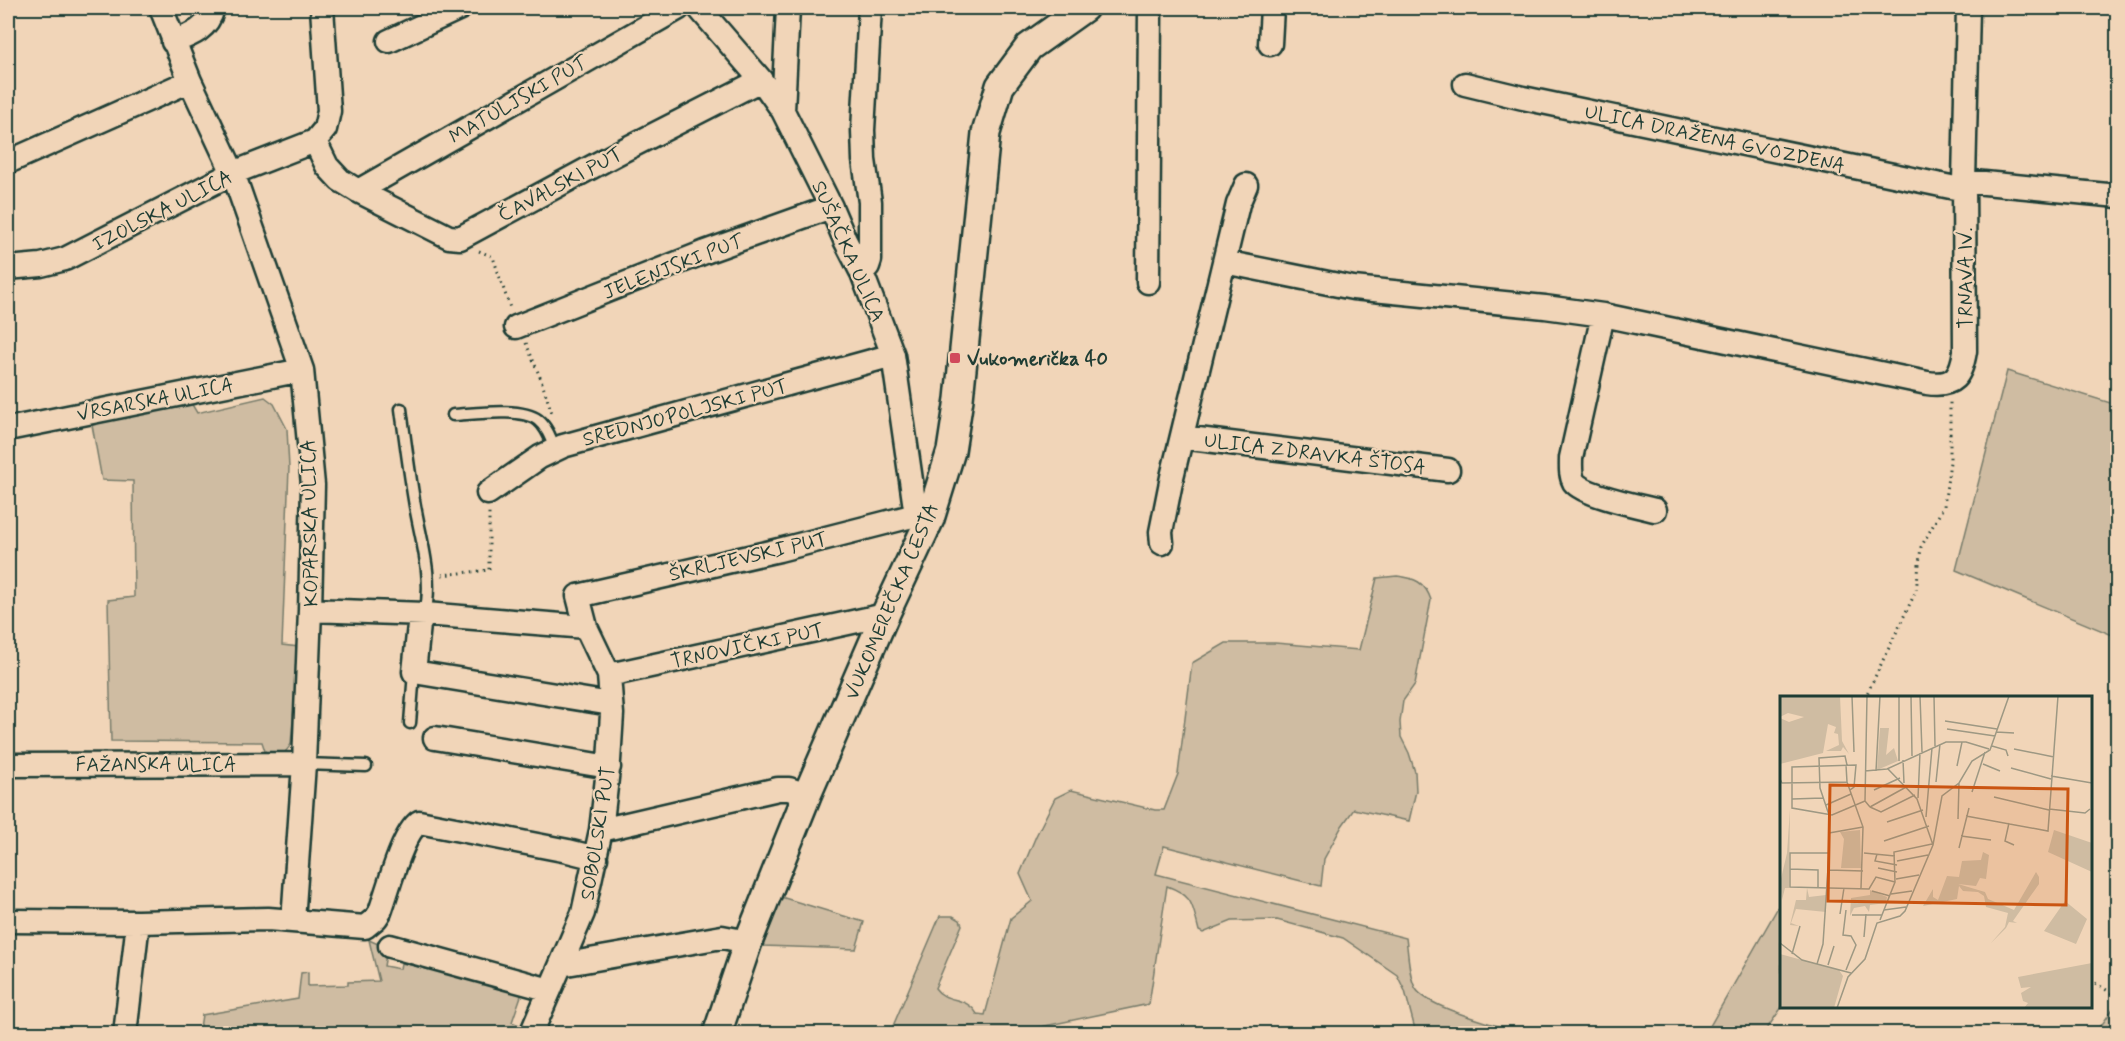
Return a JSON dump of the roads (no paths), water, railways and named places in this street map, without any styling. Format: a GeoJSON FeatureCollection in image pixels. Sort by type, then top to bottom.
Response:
{"type":"FeatureCollection","features":[{"type":"Feature","properties":{"kind":"street","name":"KOPARSKA ULICA"},"geometry":{"type":"LineString","coordinates":[[160,8],[190,81],[233,174],[303,370],[313,485],[304,764],[293,921]]}},
{"type":"Feature","properties":{"kind":"street"},"geometry":{"type":"LineString","coordinates":[[173,42],[193,35],[204,27],[213,8]]}},
{"type":"Feature","properties":{"kind":"street"},"geometry":{"type":"LineString","coordinates":[[322,8],[329,111],[325,129],[315,141],[327,166],[340,180],[358,191]]}},
{"type":"Feature","properties":{"kind":"street"},"geometry":{"type":"LineString","coordinates":[[389,41],[460,8]]}},
{"type":"Feature","properties":{"kind":"street","name":"MATULJSKI PUT"},"geometry":{"type":"LineString","coordinates":[[358,191],[679,8]]}},
{"type":"Feature","properties":{"kind":"street","name":"SUŠAČKA ULICA"},"geometry":{"type":"LineString","coordinates":[[699,8],[761,80],[783,111],[862,273],[893,355],[923,517]]}},
{"type":"Feature","properties":{"kind":"street"},"geometry":{"type":"LineString","coordinates":[[783,111],[788,8]]}},
{"type":"Feature","properties":{"kind":"street"},"geometry":{"type":"LineString","coordinates":[[862,273],[870,260],[870,202],[864,160],[863,130],[870,8]]}},
{"type":"Feature","properties":{"kind":"street","name":"VUKOMEREČKA CESTA"},"geometry":{"type":"LineString","coordinates":[[717,1034],[748,942],[807,795],[885,615],[951,451],[959,399],[986,133],[1000,86],[1029,47],[1084,8]]}},
{"type":"Feature","properties":{"kind":"street"},"geometry":{"type":"LineString","coordinates":[[1148,282],[1150,8]]}},
{"type":"Feature","properties":{"kind":"street"},"geometry":{"type":"LineString","coordinates":[[1270,44],[1272,8]]}},
{"type":"Feature","properties":{"kind":"street","name":"TRNAVA IV."},"geometry":{"type":"LineString","coordinates":[[1603,315],[1937,385],[1954,378],[1963,364],[1965,351],[1964,186],[1968,8]]}},
{"type":"Feature","properties":{"kind":"street","name":"ČAVALSKI PUT"},"geometry":{"type":"LineString","coordinates":[[358,191],[449,237],[460,238],[616,154],[761,80]]}},
{"type":"Feature","properties":{"kind":"street"},"geometry":{"type":"LineString","coordinates":[[8,162],[190,81]]}},
{"type":"Feature","properties":{"kind":"street","name":"ULICA DRAŽENA GVOZDENA"},"geometry":{"type":"LineString","coordinates":[[1465,84],[1524,98],[1964,186]]}},
{"type":"Feature","properties":{"kind":"street","name":"IZOLSKA ULICA"},"geometry":{"type":"LineString","coordinates":[[8,268],[41,265],[65,259],[233,174],[315,141]]}},
{"type":"Feature","properties":{"kind":"street"},"geometry":{"type":"LineString","coordinates":[[1162,543],[1161,532],[1182,436],[1238,204],[1246,185]]}},
{"type":"Feature","properties":{"kind":"street"},"geometry":{"type":"LineString","coordinates":[[1964,186],[2118,196]]}},
{"type":"Feature","properties":{"kind":"street","name":"JELENJSKI PUT"},"geometry":{"type":"LineString","coordinates":[[516,327],[705,252],[831,207]]}},
{"type":"Feature","properties":{"kind":"street"},"geometry":{"type":"LineString","coordinates":[[1224,262],[1353,288],[1603,315],[1571,458],[1571,472],[1574,482],[1582,488],[1602,496],[1655,510]]}},
{"type":"Feature","properties":{"kind":"street","name":"SREDNJOPOLJSKI PUT"},"geometry":{"type":"LineString","coordinates":[[488,493],[555,449],[893,355]]}},
{"type":"Feature","properties":{"kind":"street","name":"VRSARSKA ULICA"},"geometry":{"type":"LineString","coordinates":[[8,429],[303,370]]}},
{"type":"Feature","properties":{"kind":"street","name":"ULICA ZDRAVKA ŠTOSA"},"geometry":{"type":"LineString","coordinates":[[1182,436],[1448,470]]}},
{"type":"Feature","properties":{"kind":"street","name":"ŠKRLJEVSKI PUT"},"geometry":{"type":"LineString","coordinates":[[578,596],[923,517]]}},
{"type":"Feature","properties":{"kind":"street","name":"SOBOLSKI PUT"},"geometry":{"type":"LineString","coordinates":[[531,1034],[583,913],[601,830],[609,767],[611,704],[609,675],[586,627],[578,596]]}},
{"type":"Feature","properties":{"kind":"street"},"geometry":{"type":"LineString","coordinates":[[310,610],[425,614],[586,627]]}},
{"type":"Feature","properties":{"kind":"street"},"geometry":{"type":"LineString","coordinates":[[425,614],[419,624],[414,672],[611,704]]}},
{"type":"Feature","properties":{"kind":"street","name":"TRNOVIČKI PUT"},"geometry":{"type":"LineString","coordinates":[[609,675],[885,615]]}},
{"type":"Feature","properties":{"kind":"street"},"geometry":{"type":"LineString","coordinates":[[435,738],[609,767]]}},
{"type":"Feature","properties":{"kind":"street","name":"FAŽANSKA ULICA"},"geometry":{"type":"LineString","coordinates":[[8,765],[304,764]]}},
{"type":"Feature","properties":{"kind":"street"},"geometry":{"type":"LineString","coordinates":[[601,830],[778,789],[789,789],[807,795]]}},
{"type":"Feature","properties":{"kind":"street"},"geometry":{"type":"LineString","coordinates":[[8,921],[138,922],[267,919],[365,927],[380,912],[404,845],[412,827],[419,822],[596,858]]}},
{"type":"Feature","properties":{"kind":"street"},"geometry":{"type":"LineString","coordinates":[[125,1034],[138,922]]}},
{"type":"Feature","properties":{"kind":"street"},"geometry":{"type":"LineString","coordinates":[[561,965],[722,937],[748,942]]}},
{"type":"Feature","properties":{"kind":"street"},"geometry":{"type":"LineString","coordinates":[[390,946],[550,990]]}},
{"type":"Feature","properties":{"kind":"lane"},"geometry":{"type":"LineString","coordinates":[[401,409],[414,499],[429,577],[429,598],[425,614]]}},
{"type":"Feature","properties":{"kind":"lane"},"geometry":{"type":"LineString","coordinates":[[453,415],[527,414],[538,420],[547,430],[555,449]]}},
{"type":"Feature","properties":{"kind":"lane"},"geometry":{"type":"LineString","coordinates":[[410,723],[414,672]]}},
{"type":"Feature","properties":{"kind":"lane"},"geometry":{"type":"LineString","coordinates":[[304,764],[366,766]]}},
{"type":"Feature","properties":{"kind":"place","name":"Vukomerička 40"},"geometry":{"type":"Point","coordinates":[955,358]}}]}
